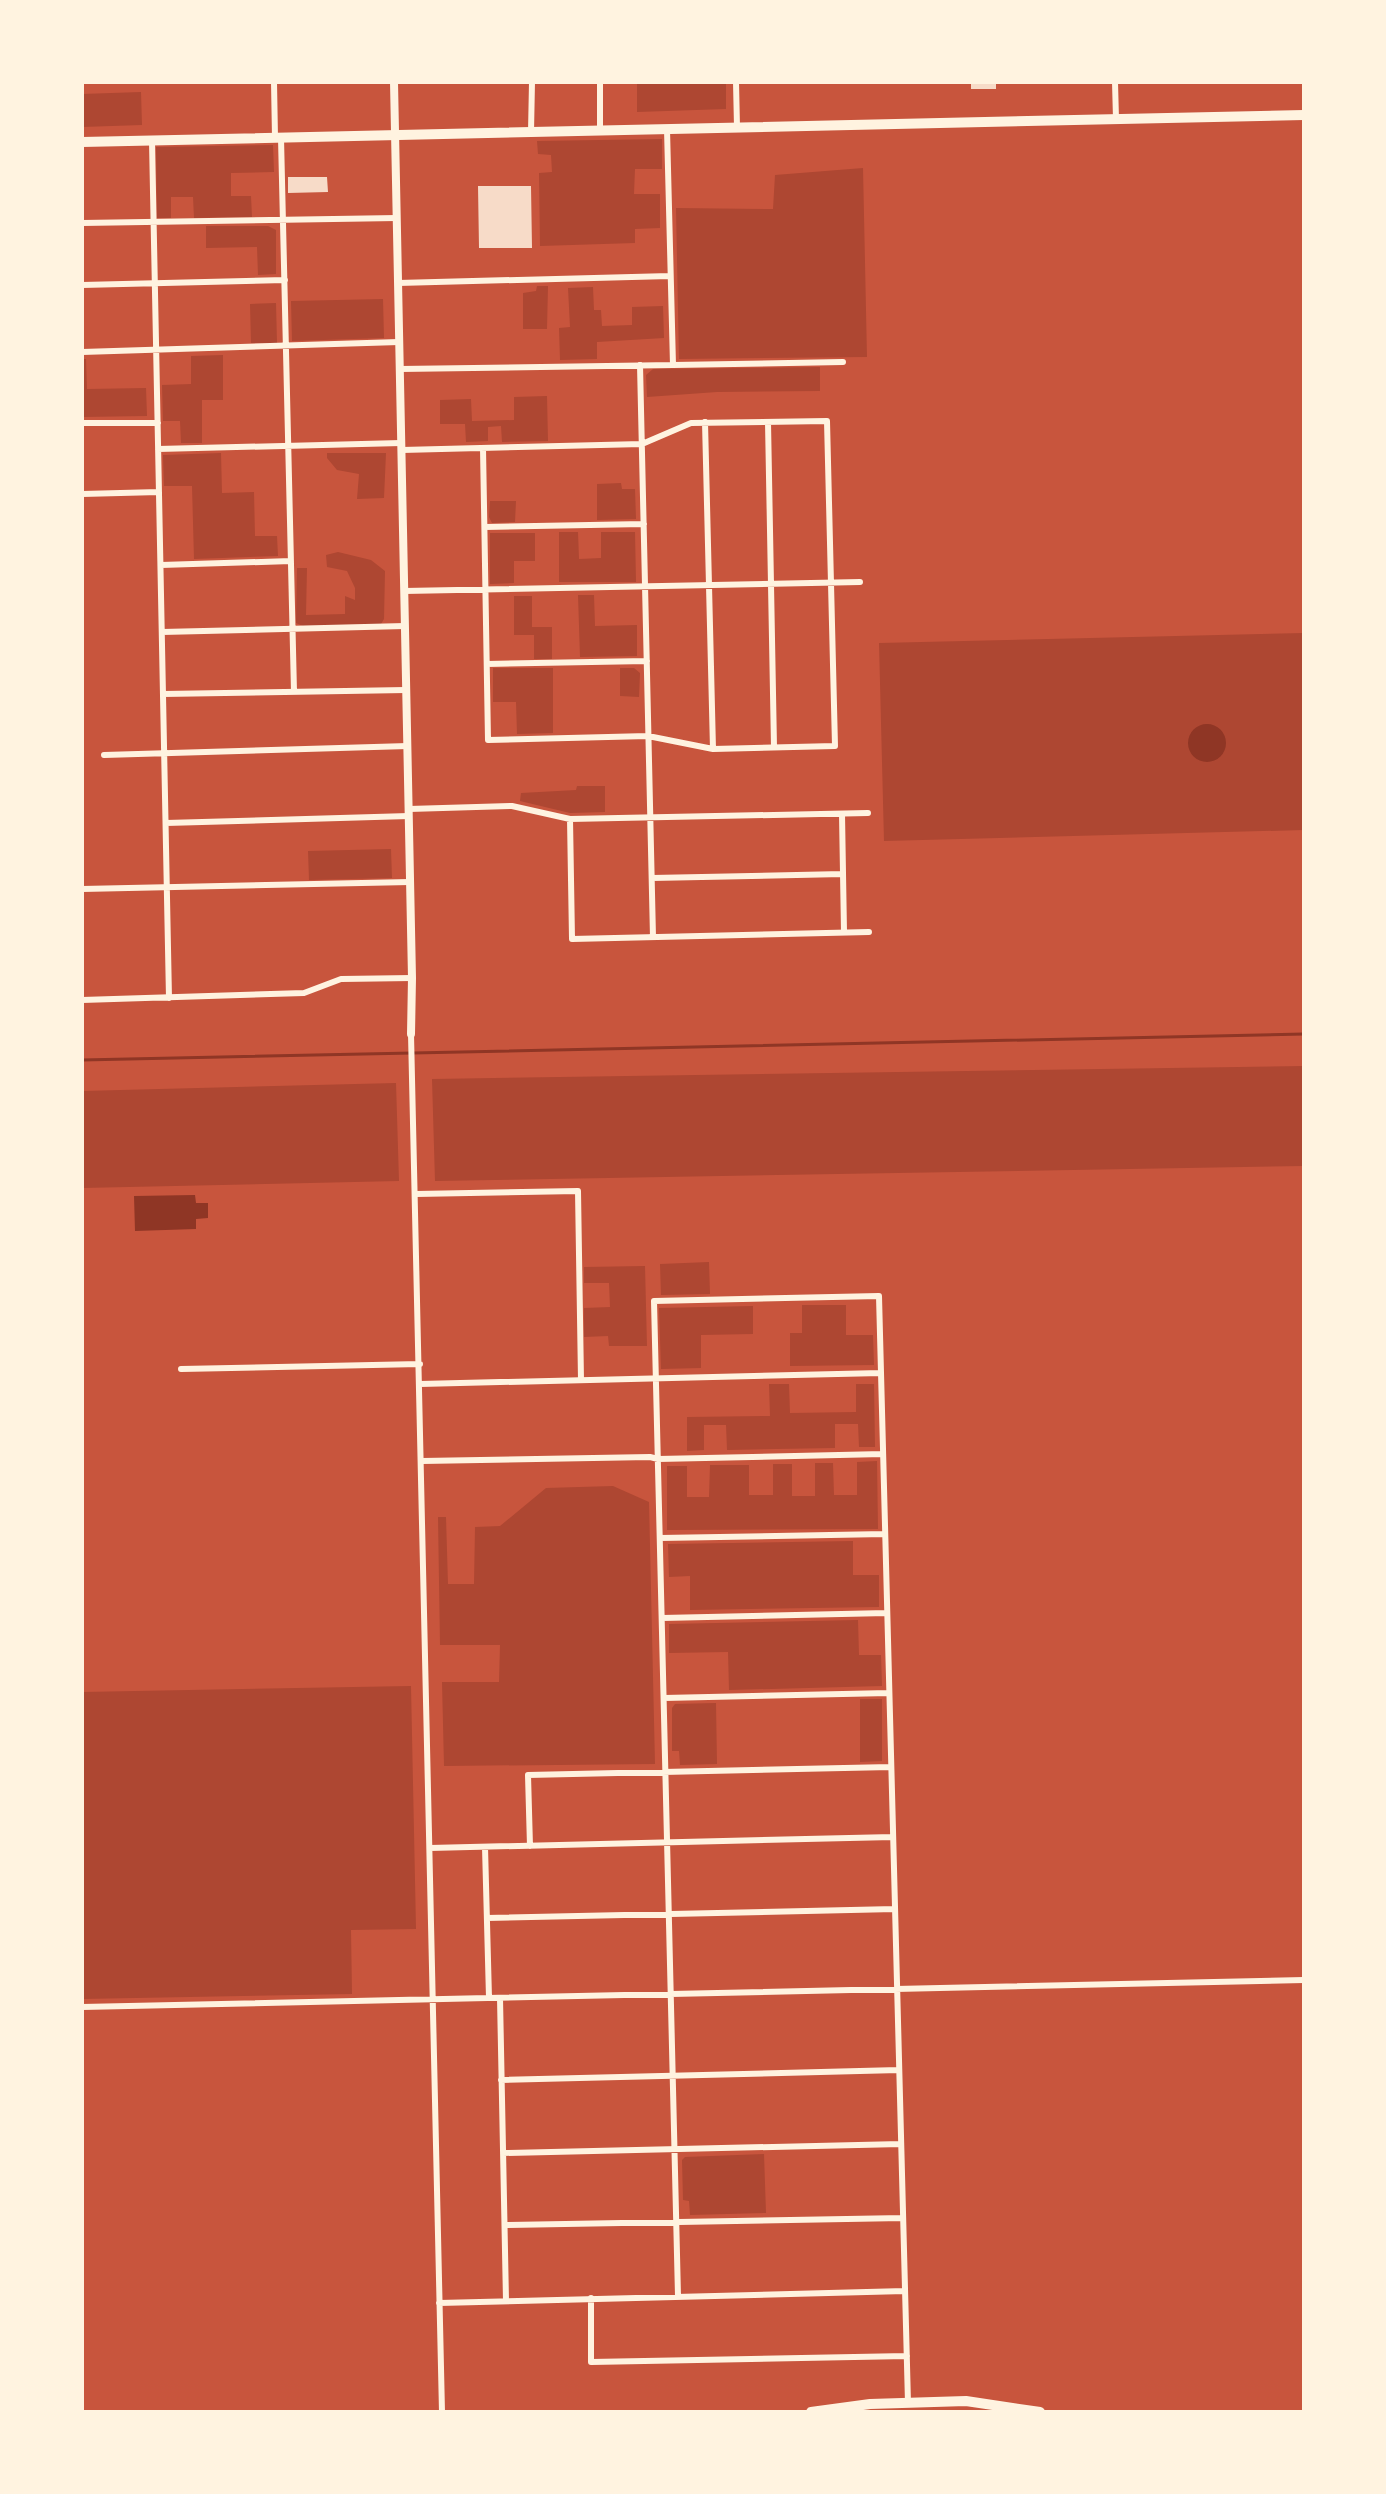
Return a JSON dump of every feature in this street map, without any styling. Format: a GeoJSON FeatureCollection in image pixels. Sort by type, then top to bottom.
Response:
{"type":"FeatureCollection","features":[{"type":"Feature","properties":{"kind":"main road"},"geometry":{"type":"LineString","coordinates":[[82,142],[1304,115]]}},
{"type":"Feature","properties":{"kind":"main road"},"geometry":{"type":"LineString","coordinates":[[811,2412],[870,2404],[966,2401],[1040,2412]]}},
{"type":"Feature","properties":{"kind":"street"},"geometry":{"type":"LineString","coordinates":[[274,82],[285,280],[294,692]]}},
{"type":"Feature","properties":{"kind":"street"},"geometry":{"type":"LineString","coordinates":[[394,82],[411,1034],[442,2412]]}},
{"type":"Feature","properties":{"kind":"street"},"geometry":{"type":"LineString","coordinates":[[531,132],[532,82]]}},
{"type":"Feature","properties":{"kind":"street"},"geometry":{"type":"LineString","coordinates":[[600,82],[600,131]]}},
{"type":"Feature","properties":{"kind":"street"},"geometry":{"type":"LineString","coordinates":[[736,82],[737,127]]}},
{"type":"Feature","properties":{"kind":"street"},"geometry":{"type":"LineString","coordinates":[[1115,82],[1116,119]]}},
{"type":"Feature","properties":{"kind":"street"},"geometry":{"type":"LineString","coordinates":[[667,129],[673,365]]}},
{"type":"Feature","properties":{"kind":"street"},"geometry":{"type":"LineString","coordinates":[[152,141],[169,998]]}},
{"type":"Feature","properties":{"kind":"street"},"geometry":{"type":"LineString","coordinates":[[82,223],[397,218]]}},
{"type":"Feature","properties":{"kind":"street"},"geometry":{"type":"LineString","coordinates":[[398,283],[670,276]]}},
{"type":"Feature","properties":{"kind":"street"},"geometry":{"type":"LineString","coordinates":[[82,285],[285,280]]}},
{"type":"Feature","properties":{"kind":"street"},"geometry":{"type":"LineString","coordinates":[[82,352],[399,342]]}},
{"type":"Feature","properties":{"kind":"street"},"geometry":{"type":"LineString","coordinates":[[400,369],[843,362]]}},
{"type":"Feature","properties":{"kind":"street"},"geometry":{"type":"LineString","coordinates":[[640,365],[653,937]]}},
{"type":"Feature","properties":{"kind":"street"},"geometry":{"type":"LineString","coordinates":[[158,449],[642,444],[691,423],[827,421],[835,746],[713,749],[648,736],[488,740],[483,448]]}},
{"type":"Feature","properties":{"kind":"street"},"geometry":{"type":"LineString","coordinates":[[705,422],[713,749]]}},
{"type":"Feature","properties":{"kind":"street"},"geometry":{"type":"LineString","coordinates":[[768,422],[774,747]]}},
{"type":"Feature","properties":{"kind":"street"},"geometry":{"type":"LineString","coordinates":[[82,423],[158,423]]}},
{"type":"Feature","properties":{"kind":"street"},"geometry":{"type":"LineString","coordinates":[[82,494],[159,492]]}},
{"type":"Feature","properties":{"kind":"street"},"geometry":{"type":"LineString","coordinates":[[485,527],[644,524]]}},
{"type":"Feature","properties":{"kind":"street"},"geometry":{"type":"LineString","coordinates":[[161,565],[291,561]]}},
{"type":"Feature","properties":{"kind":"street"},"geometry":{"type":"LineString","coordinates":[[404,591],[860,582]]}},
{"type":"Feature","properties":{"kind":"street"},"geometry":{"type":"LineString","coordinates":[[162,632],[405,626]]}},
{"type":"Feature","properties":{"kind":"street"},"geometry":{"type":"LineString","coordinates":[[487,664],[647,661]]}},
{"type":"Feature","properties":{"kind":"street"},"geometry":{"type":"LineString","coordinates":[[163,694],[406,690]]}},
{"type":"Feature","properties":{"kind":"street"},"geometry":{"type":"LineString","coordinates":[[104,755],[408,746]]}},
{"type":"Feature","properties":{"kind":"street"},"geometry":{"type":"LineString","coordinates":[[166,823],[512,806],[570,819],[868,813]]}},
{"type":"Feature","properties":{"kind":"street"},"geometry":{"type":"LineString","coordinates":[[842,814],[844,932]]}},
{"type":"Feature","properties":{"kind":"street"},"geometry":{"type":"LineString","coordinates":[[570,819],[572,939],[869,932]]}},
{"type":"Feature","properties":{"kind":"street"},"geometry":{"type":"LineString","coordinates":[[652,878],[843,874]]}},
{"type":"Feature","properties":{"kind":"street"},"geometry":{"type":"LineString","coordinates":[[82,889],[410,882]]}},
{"type":"Feature","properties":{"kind":"street"},"geometry":{"type":"LineString","coordinates":[[82,1000],[304,993],[341,979],[412,978]]}},
{"type":"Feature","properties":{"kind":"street"},"geometry":{"type":"LineString","coordinates":[[416,1194],[578,1191],[581,1380]]}},
{"type":"Feature","properties":{"kind":"street"},"geometry":{"type":"LineString","coordinates":[[678,2296],[654,1301],[879,1296],[908,2403]]}},
{"type":"Feature","properties":{"kind":"street"},"geometry":{"type":"LineString","coordinates":[[181,1369],[420,1364]]}},
{"type":"Feature","properties":{"kind":"street"},"geometry":{"type":"LineString","coordinates":[[420,1384],[881,1373]]}},
{"type":"Feature","properties":{"kind":"street"},"geometry":{"type":"LineString","coordinates":[[422,1461],[883,1454]]}},
{"type":"Feature","properties":{"kind":"street"},"geometry":{"type":"LineString","coordinates":[[660,1538],[885,1534]]}},
{"type":"Feature","properties":{"kind":"street"},"geometry":{"type":"LineString","coordinates":[[662,1618],[887,1613]]}},
{"type":"Feature","properties":{"kind":"street"},"geometry":{"type":"LineString","coordinates":[[664,1698],[889,1693]]}},
{"type":"Feature","properties":{"kind":"street"},"geometry":{"type":"LineString","coordinates":[[530,1846],[528,1775],[891,1767]]}},
{"type":"Feature","properties":{"kind":"street"},"geometry":{"type":"LineString","coordinates":[[430,1848],[893,1837]]}},
{"type":"Feature","properties":{"kind":"street"},"geometry":{"type":"LineString","coordinates":[[485,1847],[489,1998]]}},
{"type":"Feature","properties":{"kind":"street"},"geometry":{"type":"LineString","coordinates":[[487,1918],[895,1909]]}},
{"type":"Feature","properties":{"kind":"street"},"geometry":{"type":"LineString","coordinates":[[82,2007],[1304,1980]]}},
{"type":"Feature","properties":{"kind":"street"},"geometry":{"type":"LineString","coordinates":[[500,1998],[506,2301]]}},
{"type":"Feature","properties":{"kind":"street"},"geometry":{"type":"LineString","coordinates":[[501,2080],[899,2070]]}},
{"type":"Feature","properties":{"kind":"street"},"geometry":{"type":"LineString","coordinates":[[503,2153],[901,2144]]}},
{"type":"Feature","properties":{"kind":"street"},"geometry":{"type":"LineString","coordinates":[[505,2225],[903,2218]]}},
{"type":"Feature","properties":{"kind":"street"},"geometry":{"type":"LineString","coordinates":[[439,2303],[905,2291]]}},
{"type":"Feature","properties":{"kind":"street"},"geometry":{"type":"LineString","coordinates":[[591,2298],[591,2362],[907,2356]]}},
{"type":"Feature","properties":{"kind":"shaded area"},"geometry":{"type":"Polygon","coordinates":[[[637,82],[726,82],[726,109],[637,112],[637,82]]]}},
{"type":"Feature","properties":{"kind":"shaded area"},"geometry":{"type":"Polygon","coordinates":[[[141,92],[142,125],[82,127],[82,94],[141,92]]]}},
{"type":"Feature","properties":{"kind":"shaded area"},"geometry":{"type":"Polygon","coordinates":[[[662,139],[662,169],[635,169],[634,194],[660,194],[660,228],[635,229],[635,243],[540,246],[539,173],[552,172],[551,155],[538,154],[537,141],[662,139]]]}},
{"type":"Feature","properties":{"kind":"shaded area"},"geometry":{"type":"Polygon","coordinates":[[[273,145],[274,172],[231,173],[231,196],[251,196],[252,217],[194,218],[193,197],[171,197],[171,218],[157,218],[156,147],[273,145]]]}},
{"type":"Feature","properties":{"kind":"shaded area"},"geometry":{"type":"Polygon","coordinates":[[[863,168],[867,357],[679,359],[676,208],[773,209],[775,175],[863,168]]]}},
{"type":"Feature","properties":{"kind":"shaded area"},"geometry":{"type":"Polygon","coordinates":[[[206,226],[268,226],[276,230],[276,274],[258,275],[257,247],[206,248],[206,226]]]}},
{"type":"Feature","properties":{"kind":"shaded area"},"geometry":{"type":"Polygon","coordinates":[[[537,286],[548,286],[547,329],[523,329],[523,293],[536,291],[537,286]]]}},
{"type":"Feature","properties":{"kind":"shaded area"},"geometry":{"type":"Polygon","coordinates":[[[593,287],[594,310],[601,310],[602,326],[632,325],[632,307],[663,306],[664,338],[597,342],[597,359],[560,360],[559,328],[570,327],[568,288],[593,287]]]}},
{"type":"Feature","properties":{"kind":"shaded area"},"geometry":{"type":"Polygon","coordinates":[[[383,299],[384,338],[292,341],[291,301],[383,299]]]}},
{"type":"Feature","properties":{"kind":"shaded area"},"geometry":{"type":"Polygon","coordinates":[[[276,303],[277,343],[251,343],[250,304],[276,303]]]}},
{"type":"Feature","properties":{"kind":"shaded area"},"geometry":{"type":"Polygon","coordinates":[[[223,355],[223,400],[202,400],[202,443],[181,443],[180,421],[163,421],[162,385],[191,384],[191,356],[223,355]]]}},
{"type":"Feature","properties":{"kind":"shaded area"},"geometry":{"type":"Polygon","coordinates":[[[82,359],[86,359],[87,389],[146,388],[147,416],[82,417],[82,359]]]}},
{"type":"Feature","properties":{"kind":"shaded area"},"geometry":{"type":"Polygon","coordinates":[[[820,367],[820,391],[717,392],[647,397],[646,375],[653,369],[820,367]]]}},
{"type":"Feature","properties":{"kind":"shaded area"},"geometry":{"type":"Polygon","coordinates":[[[547,396],[548,441],[502,442],[501,426],[488,427],[488,441],[466,442],[465,424],[440,424],[440,400],[471,399],[472,421],[514,420],[514,397],[547,396]]]}},
{"type":"Feature","properties":{"kind":"shaded area"},"geometry":{"type":"Polygon","coordinates":[[[221,453],[222,493],[254,492],[255,536],[277,536],[278,556],[194,559],[192,486],[164,486],[163,455],[221,453]]]}},
{"type":"Feature","properties":{"kind":"shaded area"},"geometry":{"type":"Polygon","coordinates":[[[327,453],[386,453],[384,498],[357,499],[359,474],[337,470],[327,458],[327,453]]]}},
{"type":"Feature","properties":{"kind":"shaded area"},"geometry":{"type":"Polygon","coordinates":[[[621,483],[622,489],[635,489],[636,519],[597,520],[597,484],[621,483]]]}},
{"type":"Feature","properties":{"kind":"shaded area"},"geometry":{"type":"Polygon","coordinates":[[[490,501],[516,501],[515,522],[492,523],[489,517],[490,501]]]}},
{"type":"Feature","properties":{"kind":"shaded area"},"geometry":{"type":"Polygon","coordinates":[[[559,532],[578,532],[579,559],[601,558],[601,532],[635,532],[636,582],[559,582],[559,532]]]}},
{"type":"Feature","properties":{"kind":"shaded area"},"geometry":{"type":"Polygon","coordinates":[[[490,533],[535,533],[535,561],[514,561],[514,583],[490,584],[490,533]]]}},
{"type":"Feature","properties":{"kind":"shaded area"},"geometry":{"type":"Polygon","coordinates":[[[338,552],[371,560],[385,571],[384,619],[381,624],[303,626],[296,623],[297,568],[307,568],[306,615],[345,614],[345,596],[355,600],[355,588],[347,571],[327,567],[326,555],[338,552]]]}},
{"type":"Feature","properties":{"kind":"shaded area"},"geometry":{"type":"Polygon","coordinates":[[[578,595],[594,595],[595,626],[637,625],[637,656],[580,657],[578,595]]]}},
{"type":"Feature","properties":{"kind":"shaded area"},"geometry":{"type":"Polygon","coordinates":[[[514,596],[532,596],[532,627],[552,627],[552,659],[534,659],[534,635],[514,635],[514,596]]]}},
{"type":"Feature","properties":{"kind":"shaded area"},"geometry":{"type":"Polygon","coordinates":[[[1304,633],[1304,830],[884,841],[879,643],[1304,633]]]}},
{"type":"Feature","properties":{"kind":"shaded area"},"geometry":{"type":"Polygon","coordinates":[[[493,668],[553,668],[553,733],[517,734],[516,702],[493,702],[493,668]]]}},
{"type":"Feature","properties":{"kind":"shaded area"},"geometry":{"type":"Polygon","coordinates":[[[620,668],[634,668],[640,673],[639,697],[620,696],[620,668]]]}},
{"type":"Feature","properties":{"kind":"shaded area"},"geometry":{"type":"Polygon","coordinates":[[[1207,724],[1221,729],[1226,743],[1221,757],[1207,762],[1193,757],[1188,743],[1193,729],[1207,724]]]}},
{"type":"Feature","properties":{"kind":"shaded area"},"geometry":{"type":"Polygon","coordinates":[[[577,786],[605,786],[605,812],[570,813],[520,801],[521,793],[576,790],[577,786]]]}},
{"type":"Feature","properties":{"kind":"shaded area"},"geometry":{"type":"Polygon","coordinates":[[[391,849],[392,878],[309,880],[308,851],[391,849]]]}},
{"type":"Feature","properties":{"kind":"shaded area"},"geometry":{"type":"Polygon","coordinates":[[[1304,1066],[1304,1166],[435,1181],[432,1079],[1304,1066]]]}},
{"type":"Feature","properties":{"kind":"shaded area"},"geometry":{"type":"Polygon","coordinates":[[[396,1083],[399,1181],[82,1188],[82,1091],[396,1083]]]}},
{"type":"Feature","properties":{"kind":"shaded area"},"geometry":{"type":"Polygon","coordinates":[[[195,1195],[196,1203],[208,1203],[208,1218],[196,1219],[196,1229],[135,1231],[134,1196],[195,1195]]]}},
{"type":"Feature","properties":{"kind":"shaded area"},"geometry":{"type":"Polygon","coordinates":[[[709,1262],[710,1294],[661,1295],[660,1264],[709,1262]]]}},
{"type":"Feature","properties":{"kind":"shaded area"},"geometry":{"type":"Polygon","coordinates":[[[645,1266],[647,1346],[609,1346],[608,1336],[584,1337],[584,1308],[610,1307],[609,1283],[584,1283],[584,1267],[645,1266]]]}},
{"type":"Feature","properties":{"kind":"shaded area"},"geometry":{"type":"Polygon","coordinates":[[[802,1305],[846,1305],[846,1335],[873,1335],[874,1365],[790,1366],[790,1333],[802,1333],[802,1305]]]}},
{"type":"Feature","properties":{"kind":"shaded area"},"geometry":{"type":"Polygon","coordinates":[[[753,1306],[753,1334],[701,1335],[701,1368],[661,1369],[659,1308],[753,1306]]]}},
{"type":"Feature","properties":{"kind":"shaded area"},"geometry":{"type":"Polygon","coordinates":[[[769,1384],[789,1384],[790,1413],[856,1412],[856,1384],[874,1384],[875,1447],[859,1447],[858,1424],[835,1424],[835,1448],[727,1450],[726,1425],[704,1425],[704,1450],[687,1451],[687,1417],[770,1416],[769,1384]]]}},
{"type":"Feature","properties":{"kind":"shaded area"},"geometry":{"type":"Polygon","coordinates":[[[877,1461],[878,1529],[667,1530],[667,1466],[687,1466],[687,1497],[709,1497],[710,1465],[749,1465],[749,1495],[773,1495],[773,1464],[792,1464],[792,1496],[815,1496],[815,1463],[833,1463],[834,1495],[857,1495],[857,1462],[877,1461]]]}},
{"type":"Feature","properties":{"kind":"shaded area"},"geometry":{"type":"Polygon","coordinates":[[[613,1486],[649,1502],[655,1764],[444,1766],[442,1682],[499,1682],[500,1645],[440,1645],[438,1517],[446,1517],[448,1584],[474,1584],[475,1527],[500,1526],[546,1488],[613,1486]]]}},
{"type":"Feature","properties":{"kind":"shaded area"},"geometry":{"type":"Polygon","coordinates":[[[853,1541],[853,1575],[879,1575],[879,1607],[690,1610],[690,1576],[669,1577],[668,1544],[853,1541]]]}},
{"type":"Feature","properties":{"kind":"shaded area"},"geometry":{"type":"Polygon","coordinates":[[[858,1620],[859,1655],[881,1655],[882,1686],[729,1690],[728,1652],[669,1653],[669,1624],[858,1620]]]}},
{"type":"Feature","properties":{"kind":"shaded area"},"geometry":{"type":"Polygon","coordinates":[[[411,1686],[416,1929],[351,1930],[352,1994],[82,1999],[82,1692],[411,1686]]]}},
{"type":"Feature","properties":{"kind":"shaded area"},"geometry":{"type":"Polygon","coordinates":[[[860,1699],[882,1699],[882,1761],[860,1762],[860,1699]]]}},
{"type":"Feature","properties":{"kind":"shaded area"},"geometry":{"type":"Polygon","coordinates":[[[716,1703],[717,1764],[680,1765],[679,1751],[672,1751],[672,1708],[675,1704],[716,1703]]]}},
{"type":"Feature","properties":{"kind":"shaded area"},"geometry":{"type":"Polygon","coordinates":[[[764,2154],[766,2213],[690,2215],[689,2201],[683,2200],[682,2160],[685,2157],[764,2154]]]}},
{"type":"Feature","properties":{"kind":"building"},"geometry":{"type":"Polygon","coordinates":[[[971,82],[996,82],[996,89],[971,89],[971,82]]]}},
{"type":"Feature","properties":{"kind":"building"},"geometry":{"type":"Polygon","coordinates":[[[288,177],[327,177],[328,192],[288,193],[288,177]]]}},
{"type":"Feature","properties":{"kind":"building"},"geometry":{"type":"Polygon","coordinates":[[[478,186],[531,186],[532,248],[479,248],[478,186]]]}},
{"type":"Feature","properties":{"kind":"waterway"},"geometry":{"type":"LineString","coordinates":[[82,1060],[1304,1034]]}}]}
